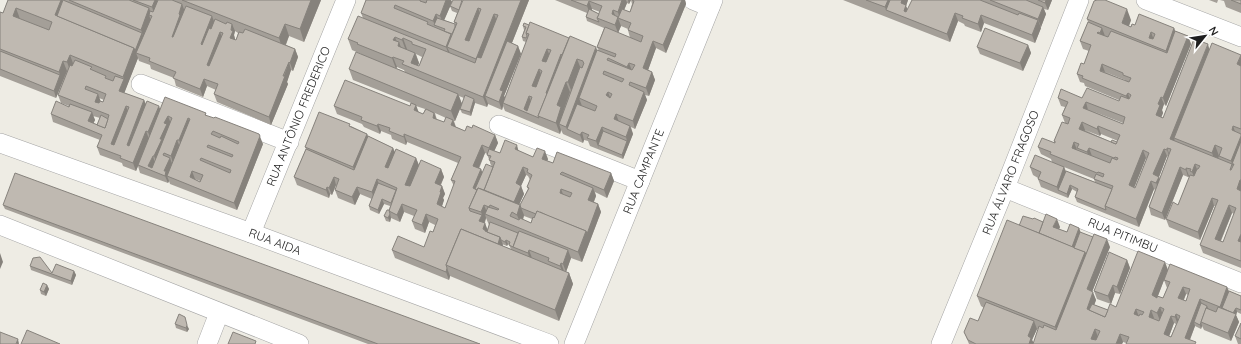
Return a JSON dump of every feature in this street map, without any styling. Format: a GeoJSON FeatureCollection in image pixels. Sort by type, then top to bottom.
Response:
{"type":"FeatureCollection","features":[{"type":"Feature","properties":{"kind":"street","name":"RUA ANTÔNIO FREDERICO"},"geometry":{"type":"LineString","coordinates":[[251,233],[346,0]]}},
{"type":"Feature","properties":{"kind":"street","name":"RUA ÁLVARO FRAGOSO"},"geometry":{"type":"LineString","coordinates":[[941,344],[1005,188],[1079,0]]}},
{"type":"Feature","properties":{"kind":"street"},"geometry":{"type":"LineString","coordinates":[[1146,0],[1241,37]]}},
{"type":"Feature","properties":{"kind":"street","name":"RUA CAMPANTE"},"geometry":{"type":"LineString","coordinates":[[574,344],[640,180],[705,2]]}},
{"type":"Feature","properties":{"kind":"street"},"geometry":{"type":"LineString","coordinates":[[141,84],[289,142]]}},
{"type":"Feature","properties":{"kind":"street"},"geometry":{"type":"LineString","coordinates":[[499,124],[640,180]]}},
{"type":"Feature","properties":{"kind":"street","name":"RUA AIDA"},"geometry":{"type":"LineString","coordinates":[[0,143],[251,233],[549,344]]}},
{"type":"Feature","properties":{"kind":"street","name":"RUA PITIMBU"},"geometry":{"type":"LineString","coordinates":[[1005,188],[1241,283]]}},
{"type":"Feature","properties":{"kind":"street"},"geometry":{"type":"LineString","coordinates":[[0,225],[299,344]]}},
{"type":"Feature","properties":{"kind":"street"},"geometry":{"type":"LineString","coordinates":[[207,344],[219,313]]}},
{"type":"Feature","properties":{"kind":"building"},"geometry":{"type":"Polygon","coordinates":[[[8,0],[61,0],[55,15],[134,48],[123,77],[70,55],[67,62],[63,61],[59,72],[0,49],[0,12],[3,13],[8,0]],[[16,8],[13,16],[49,30],[52,22],[16,8]]]}},
{"type":"Feature","properties":{"kind":"building"},"geometry":{"type":"Polygon","coordinates":[[[63,0],[142,33],[135,51],[134,48],[57,16],[63,0]]]}},
{"type":"Feature","properties":{"kind":"building"},"geometry":{"type":"Polygon","coordinates":[[[69,0],[129,0],[149,8],[141,30],[69,0]]]}},
{"type":"Feature","properties":{"kind":"building"},"geometry":{"type":"Polygon","coordinates":[[[133,0],[155,0],[152,7],[133,0]]]}},
{"type":"Feature","properties":{"kind":"building"},"geometry":{"type":"Polygon","coordinates":[[[158,0],[172,0],[182,4],[180,15],[172,37],[186,6],[212,16],[201,44],[202,45],[209,28],[211,29],[215,19],[226,24],[227,22],[232,24],[231,30],[233,31],[230,38],[236,40],[239,32],[243,33],[245,29],[295,49],[283,76],[285,76],[269,117],[214,94],[218,84],[204,79],[200,89],[173,78],[176,72],[149,61],[150,58],[136,53],[152,16],[149,15],[150,11],[153,12],[158,0]],[[220,32],[207,65],[209,66],[223,33],[220,32]]]}},
{"type":"Feature","properties":{"kind":"building"},"geometry":{"type":"Polygon","coordinates":[[[182,0],[311,0],[300,29],[285,24],[279,38],[182,0]]]}},
{"type":"Feature","properties":{"kind":"building"},"geometry":{"type":"Polygon","coordinates":[[[366,0],[420,0],[426,3],[427,0],[446,0],[440,16],[436,14],[433,21],[395,5],[394,8],[428,22],[427,24],[451,34],[446,47],[361,13],[366,0]]]}},
{"type":"Feature","properties":{"kind":"building"},"geometry":{"type":"Polygon","coordinates":[[[453,0],[462,0],[459,10],[450,6],[453,0]]]}},
{"type":"Feature","properties":{"kind":"building"},"geometry":{"type":"Polygon","coordinates":[[[463,0],[521,0],[483,97],[402,64],[404,61],[393,57],[392,58],[348,39],[358,16],[475,63],[477,57],[481,58],[498,15],[494,14],[476,59],[447,47],[457,23],[454,22],[463,0]],[[478,8],[465,40],[469,41],[481,9],[478,8]],[[395,37],[393,40],[399,42],[398,46],[415,53],[411,63],[419,66],[426,49],[412,44],[412,42],[403,38],[402,40],[395,37]]]}},
{"type":"Feature","properties":{"kind":"building"},"geometry":{"type":"Polygon","coordinates":[[[571,0],[622,0],[618,12],[613,10],[612,14],[618,17],[615,25],[597,18],[602,6],[589,1],[587,6],[571,0]]]}},
{"type":"Feature","properties":{"kind":"building"},"geometry":{"type":"Polygon","coordinates":[[[632,0],[682,0],[663,45],[653,41],[643,68],[652,72],[646,88],[630,82],[629,85],[644,92],[633,121],[616,114],[614,119],[630,126],[626,137],[602,127],[596,141],[587,138],[589,135],[582,132],[580,135],[567,129],[577,104],[595,111],[597,106],[579,98],[597,50],[615,57],[616,54],[597,47],[605,27],[641,42],[643,36],[628,30],[631,23],[618,18],[622,9],[630,12],[634,1],[632,0]],[[608,58],[607,60],[632,70],[635,65],[629,63],[627,67],[608,58]],[[604,71],[603,74],[622,82],[624,79],[604,71]],[[608,92],[606,95],[610,98],[612,94],[608,92]]]}},
{"type":"Feature","properties":{"kind":"building"},"geometry":{"type":"Polygon","coordinates":[[[866,0],[888,0],[885,7],[866,0]]]}},
{"type":"Feature","properties":{"kind":"building"},"geometry":{"type":"Polygon","coordinates":[[[890,0],[902,0],[901,3],[906,5],[904,11],[906,12],[912,0],[980,0],[1018,15],[1019,13],[1038,20],[1032,35],[981,15],[978,24],[962,18],[963,16],[955,13],[947,34],[886,10],[890,0]]]}},
{"type":"Feature","properties":{"kind":"building"},"geometry":{"type":"Polygon","coordinates":[[[990,0],[1026,0],[1043,7],[1038,19],[990,0]]]}},
{"type":"Feature","properties":{"kind":"building"},"geometry":{"type":"Polygon","coordinates":[[[1038,0],[1046,0],[1045,3],[1038,0]]]}},
{"type":"Feature","properties":{"kind":"building"},"geometry":{"type":"Polygon","coordinates":[[[1105,0],[1127,9],[1122,23],[1131,27],[1132,24],[1135,25],[1139,14],[1174,28],[1166,51],[1087,19],[1094,1],[1105,0]],[[1151,32],[1149,38],[1153,39],[1155,34],[1151,32]]]}},
{"type":"Feature","properties":{"kind":"building"},"geometry":{"type":"Polygon","coordinates":[[[1231,0],[1241,0],[1241,4],[1231,0]]]}},
{"type":"Feature","properties":{"kind":"building"},"geometry":{"type":"Polygon","coordinates":[[[589,9],[599,14],[597,18],[599,22],[586,17],[589,9]]]}},
{"type":"Feature","properties":{"kind":"building"},"geometry":{"type":"Polygon","coordinates":[[[437,18],[455,24],[452,34],[444,31],[445,29],[434,25],[437,18]]]}},
{"type":"Feature","properties":{"kind":"building"},"geometry":{"type":"Polygon","coordinates":[[[530,22],[569,38],[562,55],[561,54],[546,93],[547,94],[538,116],[539,118],[503,103],[529,34],[526,33],[530,22]],[[547,49],[542,61],[546,62],[551,50],[547,49]],[[539,69],[532,86],[536,87],[542,71],[539,69]],[[529,96],[524,109],[527,111],[532,97],[529,96]]]}},
{"type":"Feature","properties":{"kind":"building"},"geometry":{"type":"Polygon","coordinates":[[[1088,22],[1102,28],[1100,33],[1097,33],[1108,37],[1111,31],[1167,53],[1175,31],[1188,36],[1163,98],[1161,97],[1158,104],[1160,105],[1156,115],[1163,118],[1194,39],[1208,44],[1170,139],[1232,164],[1241,141],[1241,180],[1237,189],[1241,191],[1241,234],[1238,241],[1241,242],[1241,261],[1200,245],[1218,200],[1212,198],[1198,232],[1166,219],[1173,202],[1178,205],[1190,175],[1194,176],[1200,166],[1195,164],[1192,172],[1190,171],[1191,169],[1186,168],[1186,170],[1180,167],[1162,213],[1149,207],[1171,149],[1164,149],[1153,174],[1159,177],[1156,183],[1151,181],[1136,219],[1105,206],[1113,186],[1094,179],[1096,174],[1103,177],[1104,174],[1097,173],[1050,154],[1051,152],[1038,147],[1042,138],[1055,143],[1054,141],[1062,122],[1068,124],[1070,118],[1062,115],[1068,102],[1058,98],[1061,89],[1082,98],[1087,88],[1119,101],[1121,96],[1129,99],[1131,95],[1128,93],[1126,96],[1082,78],[1083,76],[1077,74],[1081,63],[1084,64],[1091,45],[1080,41],[1088,22]],[[1102,64],[1100,71],[1129,82],[1131,78],[1102,64]],[[1086,102],[1083,108],[1123,124],[1125,117],[1086,102]],[[1082,122],[1079,129],[1116,144],[1120,135],[1098,126],[1097,129],[1082,122]],[[1074,142],[1072,148],[1110,163],[1112,158],[1117,160],[1118,158],[1114,158],[1089,148],[1087,152],[1077,148],[1079,144],[1074,142]],[[1143,150],[1129,185],[1135,188],[1149,153],[1143,150]],[[1229,205],[1215,239],[1223,242],[1236,208],[1229,205]]]}},
{"type":"Feature","properties":{"kind":"building"},"geometry":{"type":"Polygon","coordinates":[[[524,23],[529,25],[526,38],[522,37],[526,27],[523,26],[524,23]]]}},
{"type":"Feature","properties":{"kind":"building"},"geometry":{"type":"Polygon","coordinates":[[[985,28],[1028,45],[1020,63],[977,47],[985,28]]]}},
{"type":"Feature","properties":{"kind":"building"},"geometry":{"type":"Polygon","coordinates":[[[570,36],[596,47],[566,127],[559,124],[580,67],[582,68],[584,63],[583,61],[577,59],[568,82],[566,82],[557,105],[561,107],[556,123],[538,116],[570,36]]]}},
{"type":"Feature","properties":{"kind":"building"},"geometry":{"type":"Polygon","coordinates":[[[507,41],[518,46],[500,90],[503,91],[499,102],[485,96],[507,41]]]}},
{"type":"Feature","properties":{"kind":"building"},"geometry":{"type":"Polygon","coordinates":[[[1212,43],[1241,55],[1237,64],[1241,66],[1241,129],[1233,126],[1232,130],[1241,134],[1241,136],[1231,161],[1219,156],[1222,148],[1215,145],[1212,153],[1174,138],[1212,43]]]}},
{"type":"Feature","properties":{"kind":"building"},"geometry":{"type":"Polygon","coordinates":[[[0,51],[60,75],[54,91],[0,69],[0,51]]]}},
{"type":"Feature","properties":{"kind":"building"},"geometry":{"type":"Polygon","coordinates":[[[356,52],[458,94],[451,111],[349,69],[356,52]]]}},
{"type":"Feature","properties":{"kind":"building"},"geometry":{"type":"Polygon","coordinates":[[[75,60],[92,67],[90,69],[106,76],[105,78],[113,81],[115,76],[124,79],[119,91],[144,100],[127,145],[129,146],[147,101],[159,106],[148,132],[146,131],[133,163],[120,158],[121,156],[97,147],[102,135],[51,114],[56,101],[69,107],[70,104],[92,112],[88,121],[105,128],[109,115],[58,95],[70,65],[72,66],[75,60]],[[86,86],[85,89],[98,94],[95,102],[103,102],[106,94],[86,86]],[[126,106],[111,144],[114,145],[129,107],[126,106]]]}},
{"type":"Feature","properties":{"kind":"building"},"geometry":{"type":"Polygon","coordinates":[[[345,80],[410,106],[411,103],[416,105],[414,110],[423,114],[426,109],[434,113],[433,118],[444,122],[446,117],[453,120],[451,125],[465,131],[467,126],[472,128],[473,125],[495,135],[489,148],[482,145],[473,166],[481,169],[473,188],[477,190],[469,208],[470,211],[482,215],[479,221],[485,223],[483,229],[485,231],[500,237],[498,244],[461,229],[446,265],[446,272],[392,250],[398,236],[424,247],[430,231],[433,232],[438,219],[426,214],[422,225],[412,221],[417,210],[402,204],[397,215],[389,211],[397,188],[377,179],[372,192],[357,187],[352,197],[335,190],[339,179],[334,177],[329,188],[327,187],[326,190],[294,177],[306,149],[354,170],[368,136],[393,148],[385,167],[388,168],[396,149],[416,158],[405,185],[410,186],[421,160],[441,169],[435,183],[442,186],[437,204],[445,208],[455,181],[451,180],[461,157],[404,134],[404,137],[389,131],[390,128],[378,124],[377,126],[361,120],[362,117],[334,106],[345,80]]]}},
{"type":"Feature","properties":{"kind":"building"},"geometry":{"type":"Polygon","coordinates":[[[465,95],[474,99],[470,112],[460,109],[465,95]]]}},
{"type":"Feature","properties":{"kind":"building"},"geometry":{"type":"Polygon","coordinates":[[[165,97],[206,113],[205,115],[215,117],[259,134],[260,136],[234,203],[167,176],[190,119],[188,118],[171,156],[164,153],[163,155],[170,158],[164,171],[166,171],[165,176],[138,165],[165,97]],[[168,116],[164,123],[167,124],[160,139],[162,139],[148,166],[152,168],[172,118],[168,116]],[[213,131],[211,134],[220,138],[221,136],[238,144],[239,142],[213,131]],[[208,145],[207,147],[232,157],[233,155],[208,145]],[[201,158],[200,160],[230,173],[231,170],[201,158]],[[192,171],[190,177],[200,182],[203,175],[192,171]]]}},
{"type":"Feature","properties":{"kind":"building"},"geometry":{"type":"Polygon","coordinates":[[[319,112],[350,124],[349,126],[367,134],[353,167],[305,147],[319,112]]]}},
{"type":"Feature","properties":{"kind":"building"},"geometry":{"type":"Polygon","coordinates":[[[101,115],[108,119],[105,128],[97,125],[101,115]]]}},
{"type":"Feature","properties":{"kind":"building"},"geometry":{"type":"Polygon","coordinates":[[[603,131],[627,141],[622,155],[598,145],[603,131]]]}},
{"type":"Feature","properties":{"kind":"building"},"geometry":{"type":"Polygon","coordinates":[[[505,140],[517,145],[515,149],[533,157],[537,148],[545,151],[542,159],[553,163],[557,152],[611,173],[604,190],[562,172],[560,174],[593,188],[588,200],[598,204],[587,234],[586,231],[540,212],[537,211],[536,214],[521,208],[520,205],[529,188],[527,187],[532,175],[527,172],[528,169],[523,167],[516,183],[521,186],[514,202],[484,190],[495,162],[489,160],[491,156],[487,155],[489,149],[500,153],[505,140]],[[561,189],[560,193],[570,197],[572,193],[561,189]]]}},
{"type":"Feature","properties":{"kind":"building"},"geometry":{"type":"Polygon","coordinates":[[[1112,140],[1117,142],[1116,144],[1111,142],[1112,140]]]}},
{"type":"Feature","properties":{"kind":"building"},"geometry":{"type":"Polygon","coordinates":[[[1035,155],[1064,167],[1057,187],[1038,179],[1041,172],[1030,167],[1035,155]]]}},
{"type":"Feature","properties":{"kind":"building"},"geometry":{"type":"Polygon","coordinates":[[[486,164],[493,167],[484,190],[478,188],[477,190],[475,189],[486,164]]]}},
{"type":"Feature","properties":{"kind":"building"},"geometry":{"type":"Polygon","coordinates":[[[1066,171],[1112,189],[1105,206],[1106,210],[1075,197],[1078,189],[1070,185],[1067,194],[1058,190],[1066,171]]]}},
{"type":"Feature","properties":{"kind":"building"},"geometry":{"type":"Polygon","coordinates":[[[15,173],[480,344],[378,344],[3,205],[15,173]]]}},
{"type":"Feature","properties":{"kind":"building"},"geometry":{"type":"Polygon","coordinates":[[[378,183],[396,190],[391,203],[382,199],[378,210],[369,206],[378,183]]]}},
{"type":"Feature","properties":{"kind":"building"},"geometry":{"type":"Polygon","coordinates":[[[478,188],[520,205],[517,215],[512,212],[510,216],[519,220],[520,218],[531,223],[537,211],[586,231],[578,252],[485,214],[488,207],[499,209],[490,205],[489,207],[484,205],[481,212],[469,208],[478,188]]]}},
{"type":"Feature","properties":{"kind":"building"},"geometry":{"type":"Polygon","coordinates":[[[387,210],[389,210],[390,214],[388,218],[384,216],[387,210]]]}},
{"type":"Feature","properties":{"kind":"building"},"geometry":{"type":"Polygon","coordinates":[[[1046,214],[1057,219],[1053,227],[1067,232],[1070,224],[1079,228],[1072,247],[1039,233],[1046,214]]]}},
{"type":"Feature","properties":{"kind":"building"},"geometry":{"type":"Polygon","coordinates":[[[1023,216],[1034,218],[1043,222],[1039,233],[1019,226],[1023,216]]]}},
{"type":"Feature","properties":{"kind":"building"},"geometry":{"type":"Polygon","coordinates":[[[1007,220],[1085,252],[1055,327],[977,296],[1007,220]]]}},
{"type":"Feature","properties":{"kind":"building"},"geometry":{"type":"Polygon","coordinates":[[[490,222],[518,233],[513,247],[509,245],[510,242],[506,240],[505,242],[501,240],[500,237],[487,232],[490,222]]]}},
{"type":"Feature","properties":{"kind":"building"},"geometry":{"type":"Polygon","coordinates":[[[461,229],[569,273],[555,310],[446,265],[461,229]]]}},
{"type":"Feature","properties":{"kind":"building"},"geometry":{"type":"Polygon","coordinates":[[[519,231],[568,250],[563,264],[561,263],[560,266],[548,261],[549,258],[529,250],[528,253],[513,247],[519,231]]]}},
{"type":"Feature","properties":{"kind":"building"},"geometry":{"type":"Polygon","coordinates":[[[1080,232],[1093,237],[1086,255],[1085,252],[1074,248],[1080,232]]]}},
{"type":"Feature","properties":{"kind":"building"},"geometry":{"type":"Polygon","coordinates":[[[1094,234],[1107,239],[1087,289],[1093,292],[1087,309],[1105,317],[1110,304],[1116,307],[1138,251],[1165,262],[1152,295],[1157,298],[1157,296],[1163,298],[1170,282],[1164,280],[1170,264],[1227,287],[1220,307],[1200,299],[1185,338],[1196,342],[1195,344],[1126,344],[1129,337],[1120,334],[1116,344],[1033,344],[1039,326],[1043,328],[1044,325],[1056,330],[1094,234]],[[1183,287],[1178,298],[1186,301],[1190,289],[1183,287]],[[1160,307],[1157,313],[1151,310],[1149,317],[1159,321],[1164,309],[1160,307]],[[1136,309],[1134,314],[1139,316],[1144,312],[1136,309]],[[1176,314],[1175,317],[1171,316],[1164,334],[1171,337],[1180,316],[1176,314]],[[1095,329],[1091,339],[1096,340],[1100,331],[1095,329]]]}},
{"type":"Feature","properties":{"kind":"building"},"geometry":{"type":"Polygon","coordinates":[[[1109,252],[1127,260],[1117,287],[1113,285],[1108,296],[1094,291],[1109,252]]]}},
{"type":"Feature","properties":{"kind":"building"},"geometry":{"type":"Polygon","coordinates":[[[40,257],[52,273],[56,264],[74,271],[71,281],[30,266],[33,258],[40,257]]]}},
{"type":"Feature","properties":{"kind":"building"},"geometry":{"type":"Polygon","coordinates":[[[43,283],[47,285],[44,292],[40,290],[43,283]]]}},
{"type":"Feature","properties":{"kind":"building"},"geometry":{"type":"Polygon","coordinates":[[[1229,291],[1241,296],[1241,310],[1236,308],[1233,313],[1222,308],[1229,291]]]}},
{"type":"Feature","properties":{"kind":"building"},"geometry":{"type":"Polygon","coordinates":[[[986,302],[1034,321],[1028,336],[1031,338],[1029,344],[976,344],[968,340],[964,332],[970,318],[978,321],[986,302]]]}},
{"type":"Feature","properties":{"kind":"building"},"geometry":{"type":"Polygon","coordinates":[[[1201,303],[1207,306],[1200,325],[1194,322],[1201,303]]]}},
{"type":"Feature","properties":{"kind":"building"},"geometry":{"type":"Polygon","coordinates":[[[1092,304],[1108,310],[1105,317],[1089,310],[1092,304]]]}},
{"type":"Feature","properties":{"kind":"building"},"geometry":{"type":"Polygon","coordinates":[[[1218,307],[1236,314],[1228,333],[1201,322],[1206,308],[1216,312],[1218,307]]]}},
{"type":"Feature","properties":{"kind":"building"},"geometry":{"type":"Polygon","coordinates":[[[179,314],[185,317],[187,325],[186,328],[175,324],[179,314]]]}},
{"type":"Feature","properties":{"kind":"building"},"geometry":{"type":"Polygon","coordinates":[[[1241,323],[1241,339],[1235,336],[1241,323]]]}},
{"type":"Feature","properties":{"kind":"building"},"geometry":{"type":"Polygon","coordinates":[[[27,330],[60,344],[21,344],[27,330]]]}},
{"type":"Feature","properties":{"kind":"building"},"geometry":{"type":"Polygon","coordinates":[[[0,332],[18,339],[16,344],[0,344],[0,332]]]}},
{"type":"Feature","properties":{"kind":"building"},"geometry":{"type":"Polygon","coordinates":[[[233,332],[256,341],[255,344],[228,344],[233,332]]]}}]}
